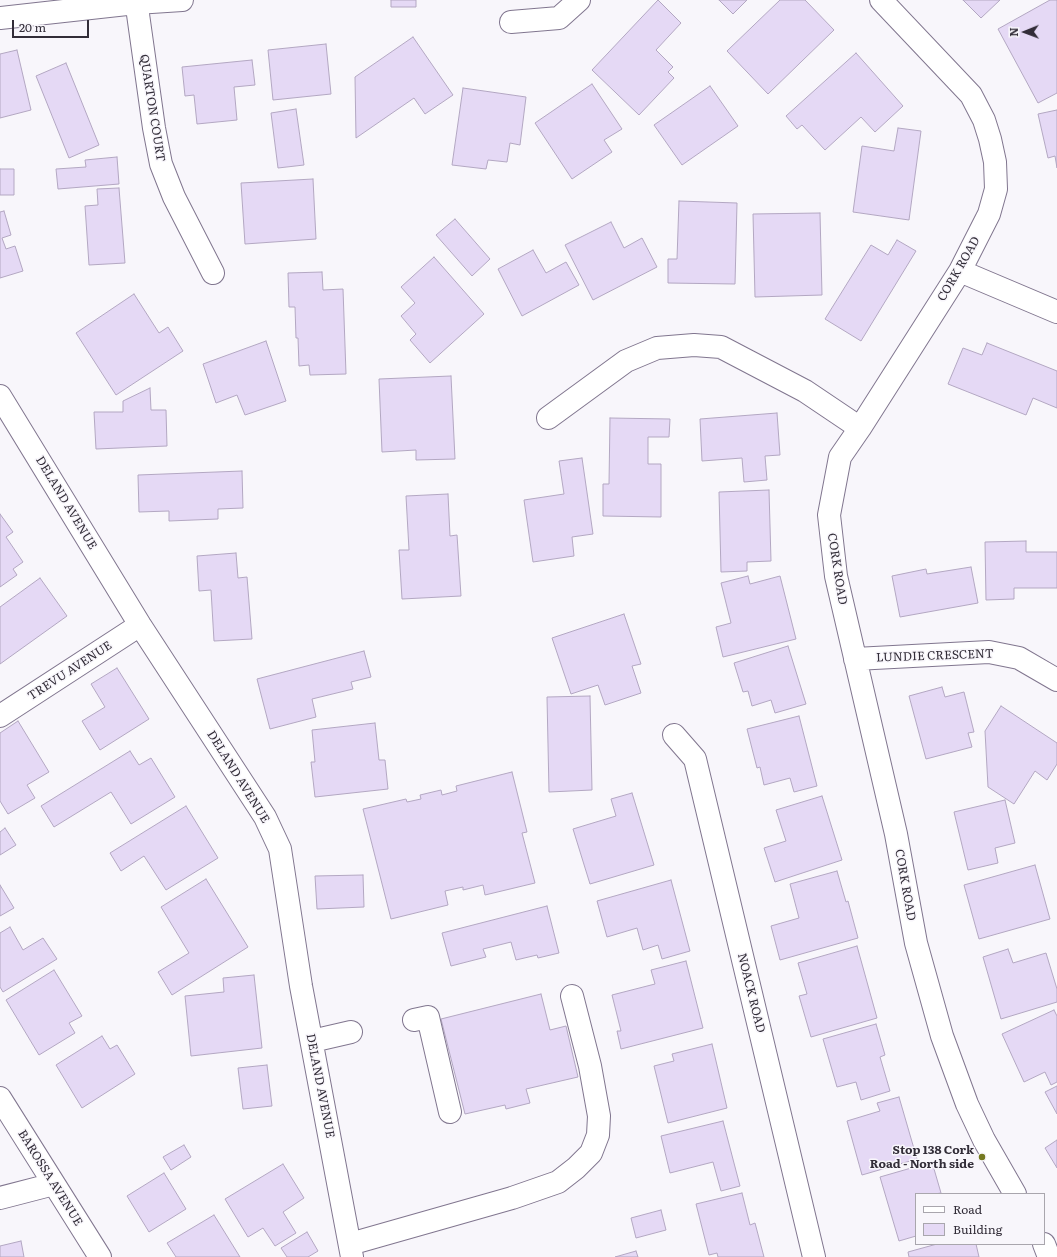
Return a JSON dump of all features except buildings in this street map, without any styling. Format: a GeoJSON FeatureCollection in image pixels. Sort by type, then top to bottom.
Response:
{"type":"FeatureCollection","features":[{"type":"Feature","properties":{"kind":"street"},"geometry":{"type":"LineString","coordinates":[[0,18],[136,2],[182,0]]}},
{"type":"Feature","properties":{"kind":"street"},"geometry":{"type":"LineString","coordinates":[[511,22],[559,18],[579,0]]}},
{"type":"Feature","properties":{"kind":"street","name":"CORK ROAD"},"geometry":{"type":"LineString","coordinates":[[881,0],[971,95],[984,120],[990,139],[995,162],[996,189],[989,214],[960,271],[840,457],[829,515],[836,576],[896,834],[916,943],[942,1036],[967,1104],[984,1140],[1014,1193]]}},
{"type":"Feature","properties":{"kind":"street","name":"QUARTON COURT"},"geometry":{"type":"LineString","coordinates":[[136,2],[160,164],[174,197],[213,273]]}},
{"type":"Feature","properties":{"kind":"street"},"geometry":{"type":"LineString","coordinates":[[960,271],[1057,312]]}},
{"type":"Feature","properties":{"kind":"street"},"geometry":{"type":"LineString","coordinates":[[548,418],[626,361],[657,348],[694,344],[721,347],[804,391],[860,428]]}},
{"type":"Feature","properties":{"kind":"street","name":"DELAND AVENUE"},"geometry":{"type":"LineString","coordinates":[[0,396],[140,625],[265,817],[280,849],[301,986],[351,1251]]}},
{"type":"Feature","properties":{"kind":"street","name":"TREVU AVENUE"},"geometry":{"type":"LineString","coordinates":[[0,716],[140,625]]}},
{"type":"Feature","properties":{"kind":"street","name":"LUNDIE CRESCENT"},"geometry":{"type":"LineString","coordinates":[[855,659],[989,652],[1019,658],[1051,675],[1057,680]]}},
{"type":"Feature","properties":{"kind":"street","name":"NOACK ROAD"},"geometry":{"type":"LineString","coordinates":[[674,735],[695,759],[814,1257]]}},
{"type":"Feature","properties":{"kind":"street"},"geometry":{"type":"LineString","coordinates":[[351,1251],[558,1182],[592,1153],[598,1135],[598,1116],[590,1066],[572,996]]}},
{"type":"Feature","properties":{"kind":"street"},"geometry":{"type":"LineString","coordinates":[[414,1020],[428,1017],[450,1112]]}},
{"type":"Feature","properties":{"kind":"street"},"geometry":{"type":"LineString","coordinates":[[312,1041],[352,1032]]}},
{"type":"Feature","properties":{"kind":"street","name":"BAROSSA AVENUE"},"geometry":{"type":"LineString","coordinates":[[0,1098],[100,1257]]}},
{"type":"Feature","properties":{"kind":"street"},"geometry":{"type":"LineString","coordinates":[[0,1198],[54,1184]]}},
{"type":"Feature","properties":{"kind":"street"},"geometry":{"type":"LineString","coordinates":[[1044,1245],[1049,1257]]}},
{"type":"Feature","properties":{"kind":"place","name":"Stop 138 Cork Road - North side"},"geometry":{"type":"Point","coordinates":[982,1157]}}]}
